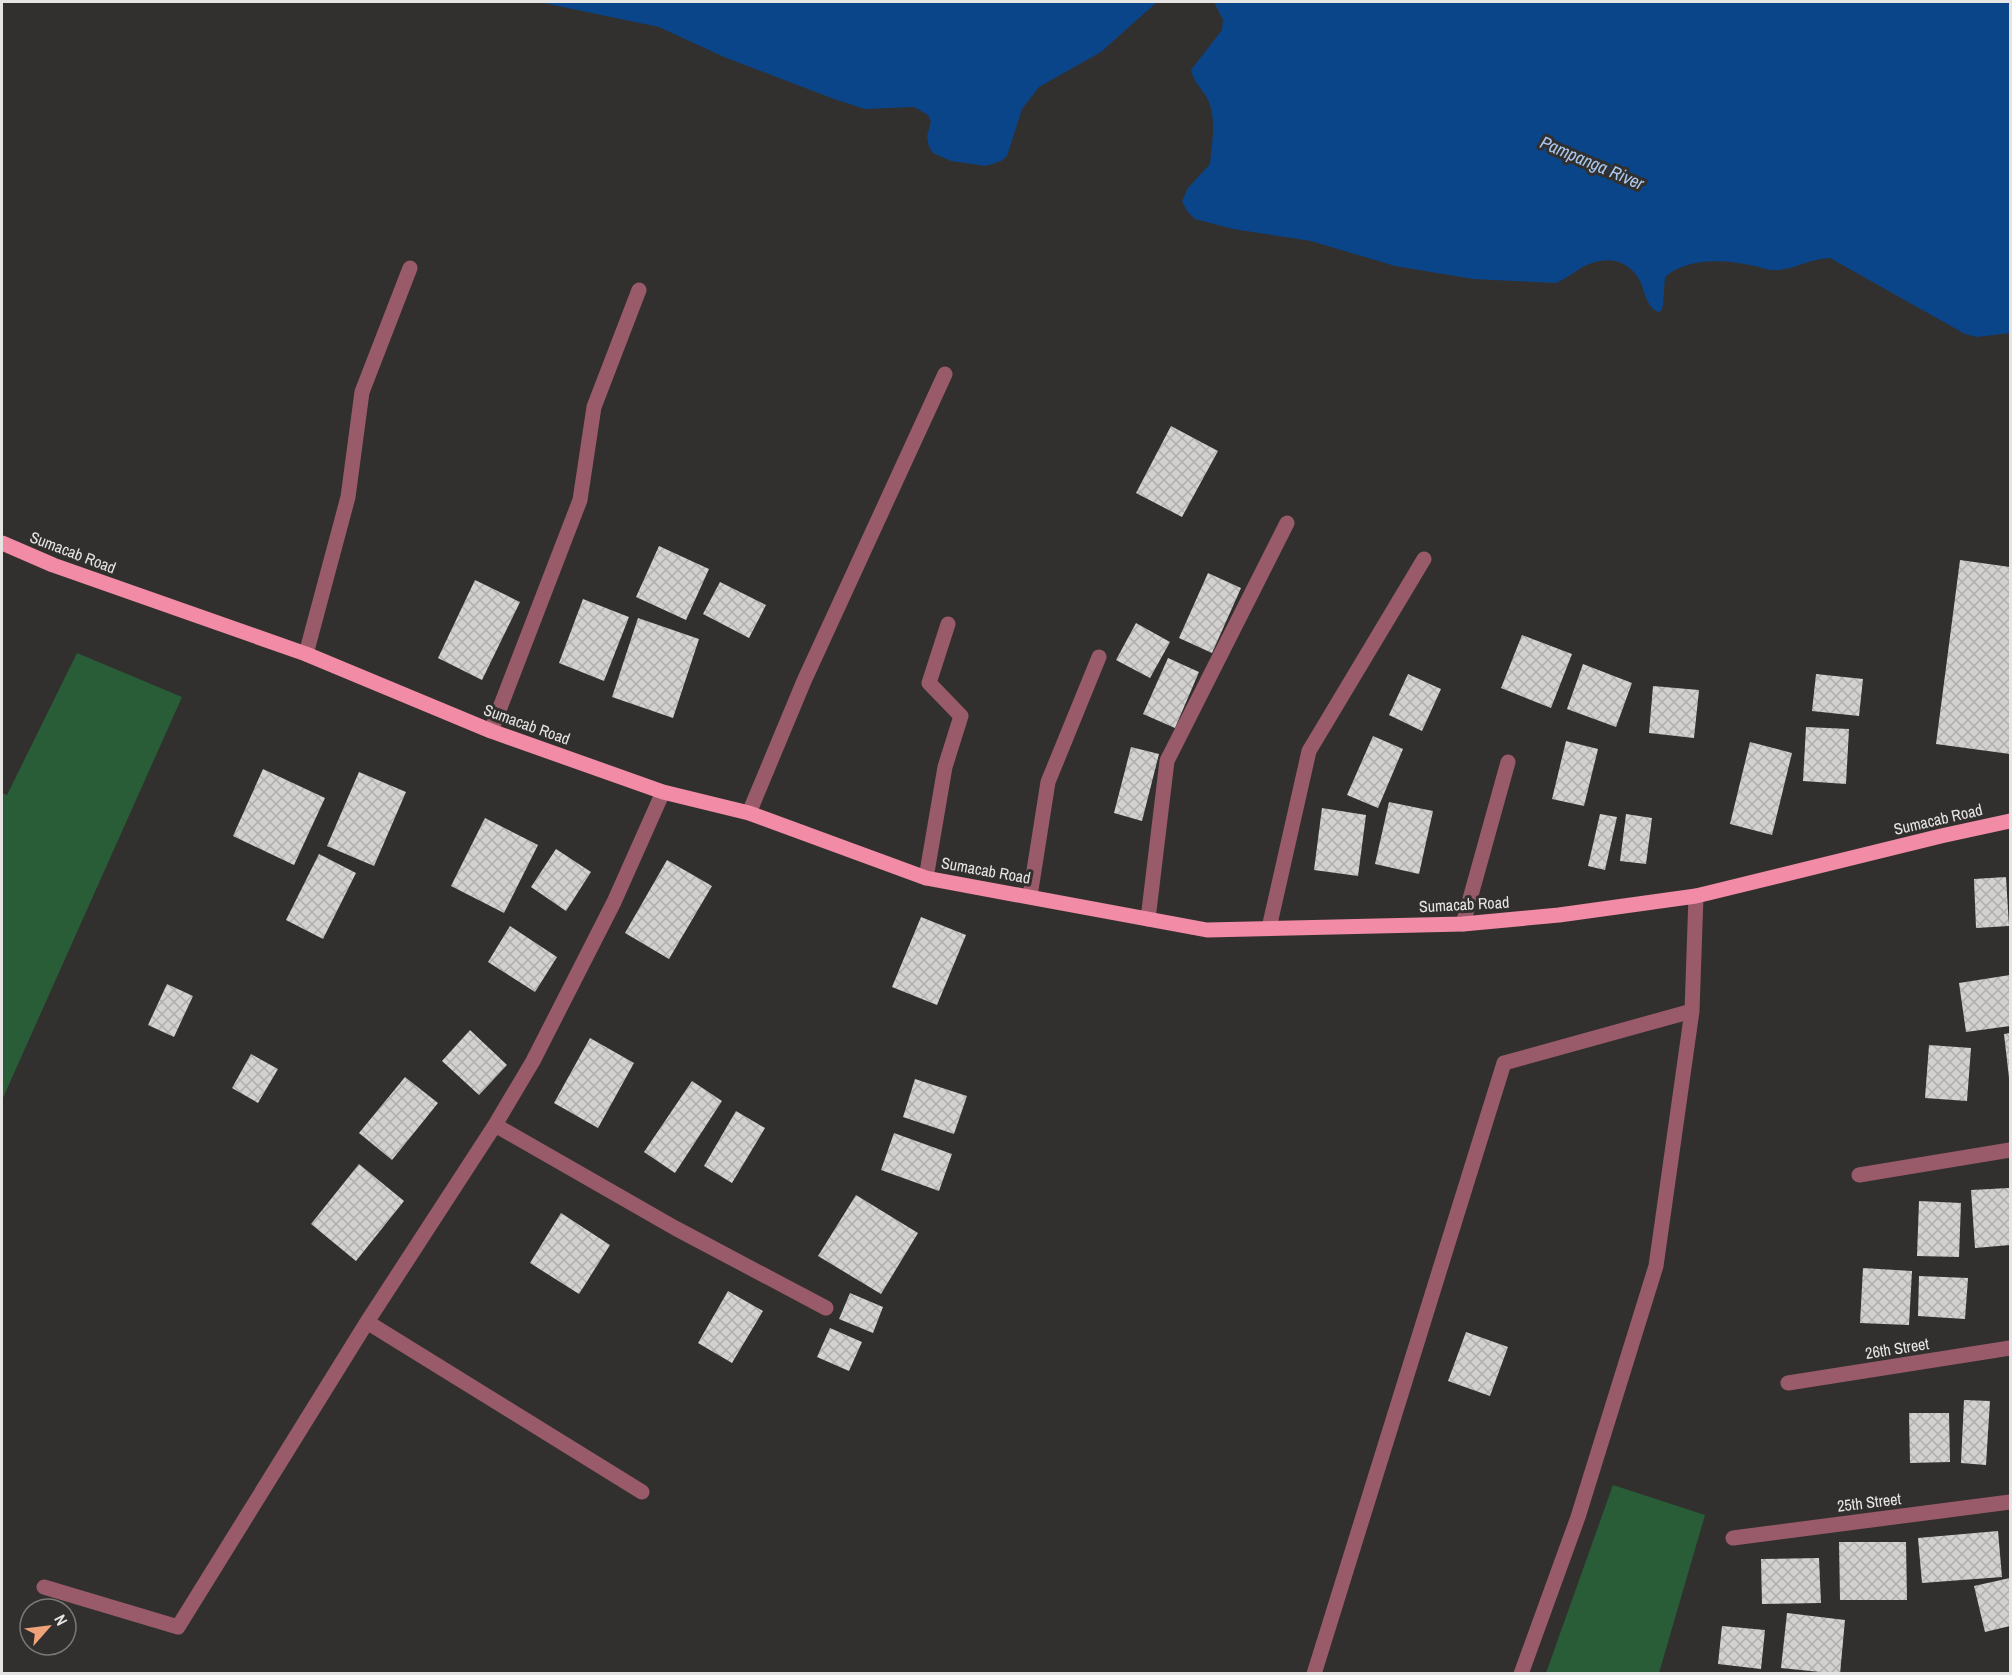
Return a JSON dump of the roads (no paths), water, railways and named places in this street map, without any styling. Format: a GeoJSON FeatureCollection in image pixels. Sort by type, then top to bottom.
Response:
{"type":"FeatureCollection","features":[{"type":"Feature","properties":{"kind":"main road","name":"Sumacab Road"},"geometry":{"type":"LineString","coordinates":[[2,543],[53,565],[306,654],[491,731],[663,792],[749,813],[926,878],[1207,930],[1463,924],[1559,915],[1696,896],[2010,821]]}},
{"type":"Feature","properties":{"kind":"street"},"geometry":{"type":"LineString","coordinates":[[306,654],[348,497],[362,392],[410,268]]}},
{"type":"Feature","properties":{"kind":"street"},"geometry":{"type":"LineString","coordinates":[[491,731],[580,500],[594,407],[639,290]]}},
{"type":"Feature","properties":{"kind":"street"},"geometry":{"type":"LineString","coordinates":[[749,813],[804,681],[945,374]]}},
{"type":"Feature","properties":{"kind":"street"},"geometry":{"type":"LineString","coordinates":[[1148,919],[1167,761],[1287,523]]}},
{"type":"Feature","properties":{"kind":"street"},"geometry":{"type":"LineString","coordinates":[[1269,928],[1309,751],[1424,559]]}},
{"type":"Feature","properties":{"kind":"street"},"geometry":{"type":"LineString","coordinates":[[926,878],[945,767],[961,716],[929,683],[948,624]]}},
{"type":"Feature","properties":{"kind":"street"},"geometry":{"type":"LineString","coordinates":[[1030,896],[1048,782],[1099,657]]}},
{"type":"Feature","properties":{"kind":"street"},"geometry":{"type":"LineString","coordinates":[[1463,924],[1508,762]]}},
{"type":"Feature","properties":{"kind":"street"},"geometry":{"type":"LineString","coordinates":[[44,1587],[178,1627],[367,1322],[495,1125],[533,1060],[614,902],[663,792]]}},
{"type":"Feature","properties":{"kind":"street"},"geometry":{"type":"LineString","coordinates":[[1521,1674],[1578,1517],[1656,1266],[1692,1011],[1696,896]]}},
{"type":"Feature","properties":{"kind":"street"},"geometry":{"type":"LineString","coordinates":[[1314,1674],[1503,1063],[1692,1011]]}},
{"type":"Feature","properties":{"kind":"street"},"geometry":{"type":"LineString","coordinates":[[495,1125],[675,1228],[826,1308]]}},
{"type":"Feature","properties":{"kind":"street"},"geometry":{"type":"LineString","coordinates":[[1858,1175],[2010,1150]]}},
{"type":"Feature","properties":{"kind":"street"},"geometry":{"type":"LineString","coordinates":[[367,1322],[642,1492]]}},
{"type":"Feature","properties":{"kind":"street","name":"26th Street"},"geometry":{"type":"LineString","coordinates":[[1788,1383],[2010,1348]]}},
{"type":"Feature","properties":{"kind":"street","name":"25th Street"},"geometry":{"type":"LineString","coordinates":[[1733,1538],[2010,1502]]}},
{"type":"Feature","properties":{"kind":"water"},"geometry":{"type":"Polygon","coordinates":[[[539,2],[1157,2],[1101,52],[1039,87],[1022,109],[1007,156],[1001,161],[986,166],[951,161],[933,153],[927,136],[931,122],[928,115],[914,107],[865,109],[724,57],[659,27],[539,2]]]}},
{"type":"Feature","properties":{"kind":"water","name":"Pampanga River"},"geometry":{"type":"Polygon","coordinates":[[[1214,2],[2010,2],[2010,333],[1977,337],[1965,334],[1830,258],[1777,270],[1717,261],[1683,266],[1665,277],[1663,305],[1661,311],[1658,312],[1648,302],[1636,274],[1620,262],[1599,261],[1587,265],[1556,283],[1473,279],[1395,266],[1311,241],[1233,229],[1195,219],[1187,211],[1182,201],[1188,188],[1210,164],[1213,122],[1210,105],[1191,70],[1222,30],[1223,20],[1214,2]]]}}]}
